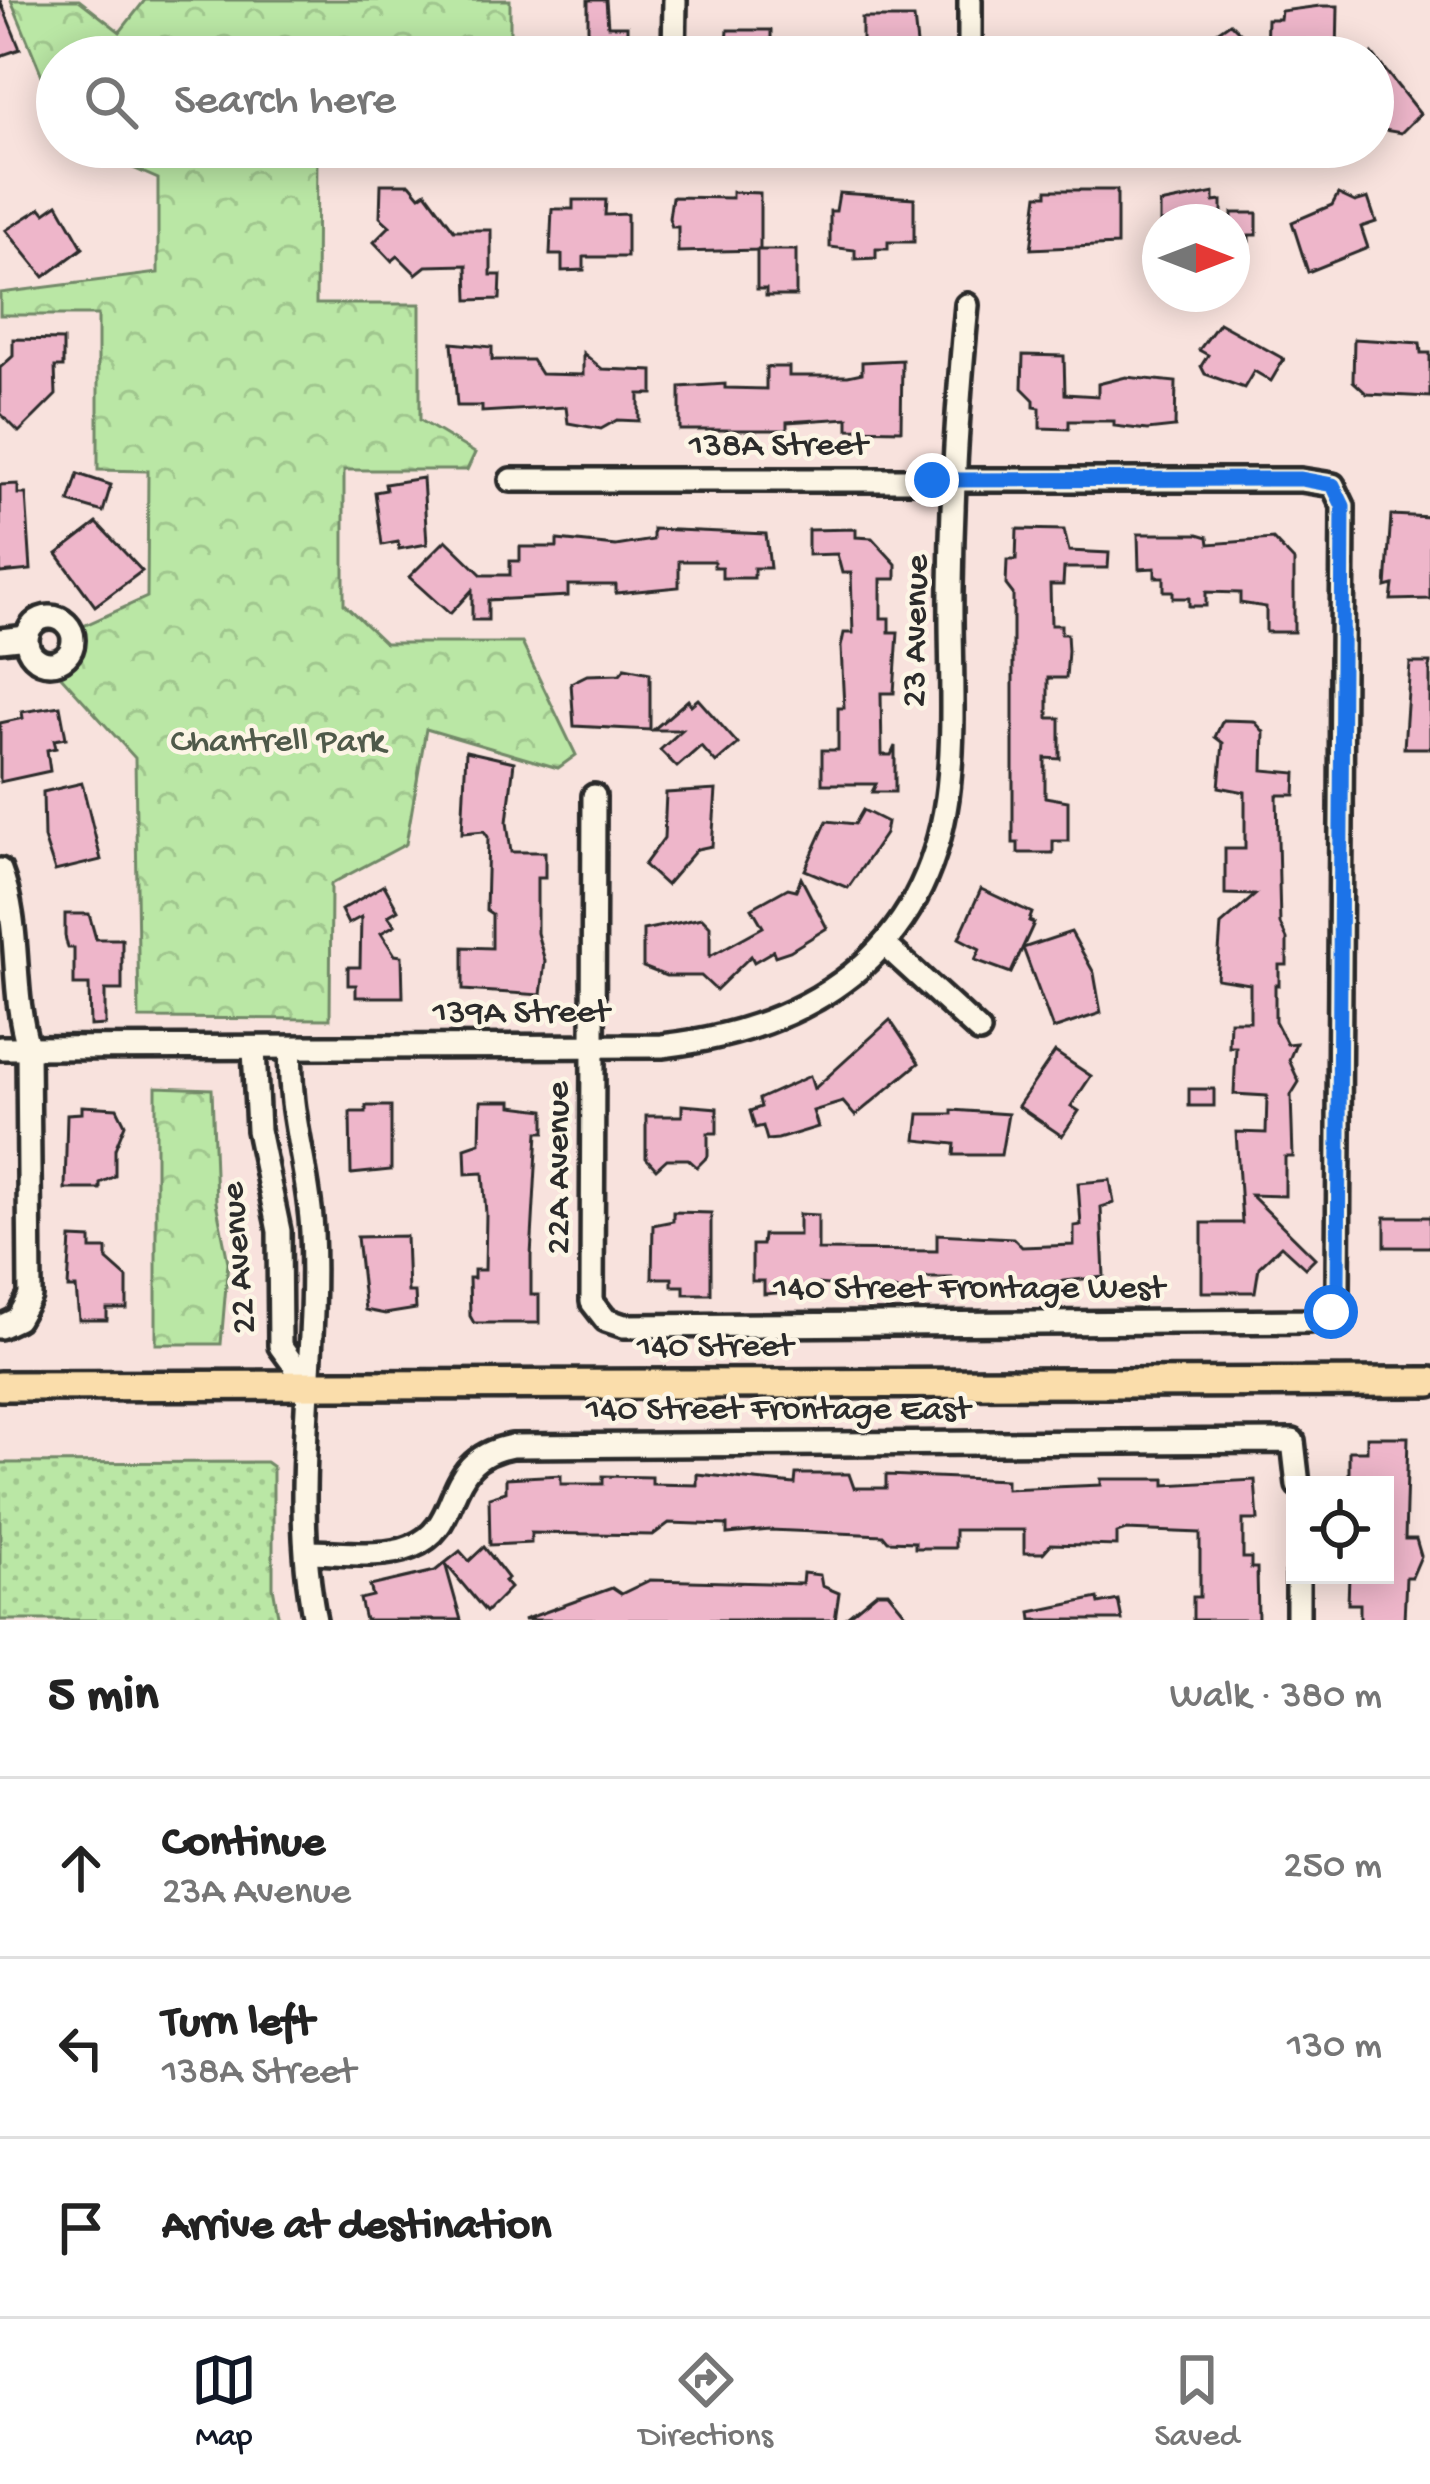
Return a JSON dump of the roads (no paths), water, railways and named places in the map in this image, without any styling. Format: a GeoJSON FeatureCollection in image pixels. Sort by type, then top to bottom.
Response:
{"type":"FeatureCollection","features":[{"type":"Feature","properties":{"kind":"main road","name":"140 Street"},"geometry":{"type":"LineString","coordinates":[[0,1386],[1430,1382]]}},
{"type":"Feature","properties":{"kind":"street"},"geometry":{"type":"LineString","coordinates":[[674,36],[675,0]]}},
{"type":"Feature","properties":{"kind":"street"},"geometry":{"type":"LineString","coordinates":[[970,0],[970,36]]}},
{"type":"Feature","properties":{"kind":"street","name":"23 Avenue"},"geometry":{"type":"LineString","coordinates":[[884,944],[931,861],[947,795],[952,479],[968,304]]}},
{"type":"Feature","properties":{"kind":"street","name":"138A Street"},"geometry":{"type":"LineString","coordinates":[[511,481],[1301,479],[1333,485],[1343,506],[1338,1289],[1331,1312]]}},
{"type":"Feature","properties":{"kind":"street"},"geometry":{"type":"LineString","coordinates":[[0,640],[27,637]]}},
{"type":"Feature","properties":{"kind":"street","name":"22A Avenue"},"geometry":{"type":"LineString","coordinates":[[594,796],[592,1303],[606,1320]]}},
{"type":"Feature","properties":{"kind":"street"},"geometry":{"type":"LineString","coordinates":[[0,870],[12,903],[19,1016],[28,1046],[29,1296],[17,1319],[0,1327]]}},
{"type":"Feature","properties":{"kind":"street"},"geometry":{"type":"LineString","coordinates":[[884,944],[979,1031]]}},
{"type":"Feature","properties":{"kind":"street","name":"139A Street"},"geometry":{"type":"LineString","coordinates":[[0,1048],[701,1042],[770,1024],[832,991],[884,944]]}},
{"type":"Feature","properties":{"kind":"street","name":"22 Avenue"},"geometry":{"type":"LineString","coordinates":[[291,1048],[289,1106],[312,1228],[307,1552],[315,1620]]}},
{"type":"Feature","properties":{"kind":"street","name":"22 Avenue"},"geometry":{"type":"LineString","coordinates":[[254,1049],[258,1130],[278,1231],[280,1346],[307,1383]]}},
{"type":"Feature","properties":{"kind":"street"},"geometry":{"type":"LineString","coordinates":[[278,1231],[312,1228]]}},
{"type":"Feature","properties":{"kind":"street","name":"140 Street Frontage West"},"geometry":{"type":"LineString","coordinates":[[606,1320],[624,1326],[1309,1321],[1331,1312]]}},
{"type":"Feature","properties":{"kind":"street","name":"140 Street Frontage East"},"geometry":{"type":"LineString","coordinates":[[307,1552],[410,1548],[443,1520],[458,1478],[472,1461],[512,1446],[1293,1442],[1298,1448],[1298,1476]]}},
{"type":"Feature","properties":{"kind":"street"},"geometry":{"type":"LineString","coordinates":[[1298,1584],[1298,1620]]}},
{"type":"Feature","properties":{"kind":"park label","name":"Chantrell Park"},"geometry":{"type":"Point","coordinates":[278,743]}}]}
